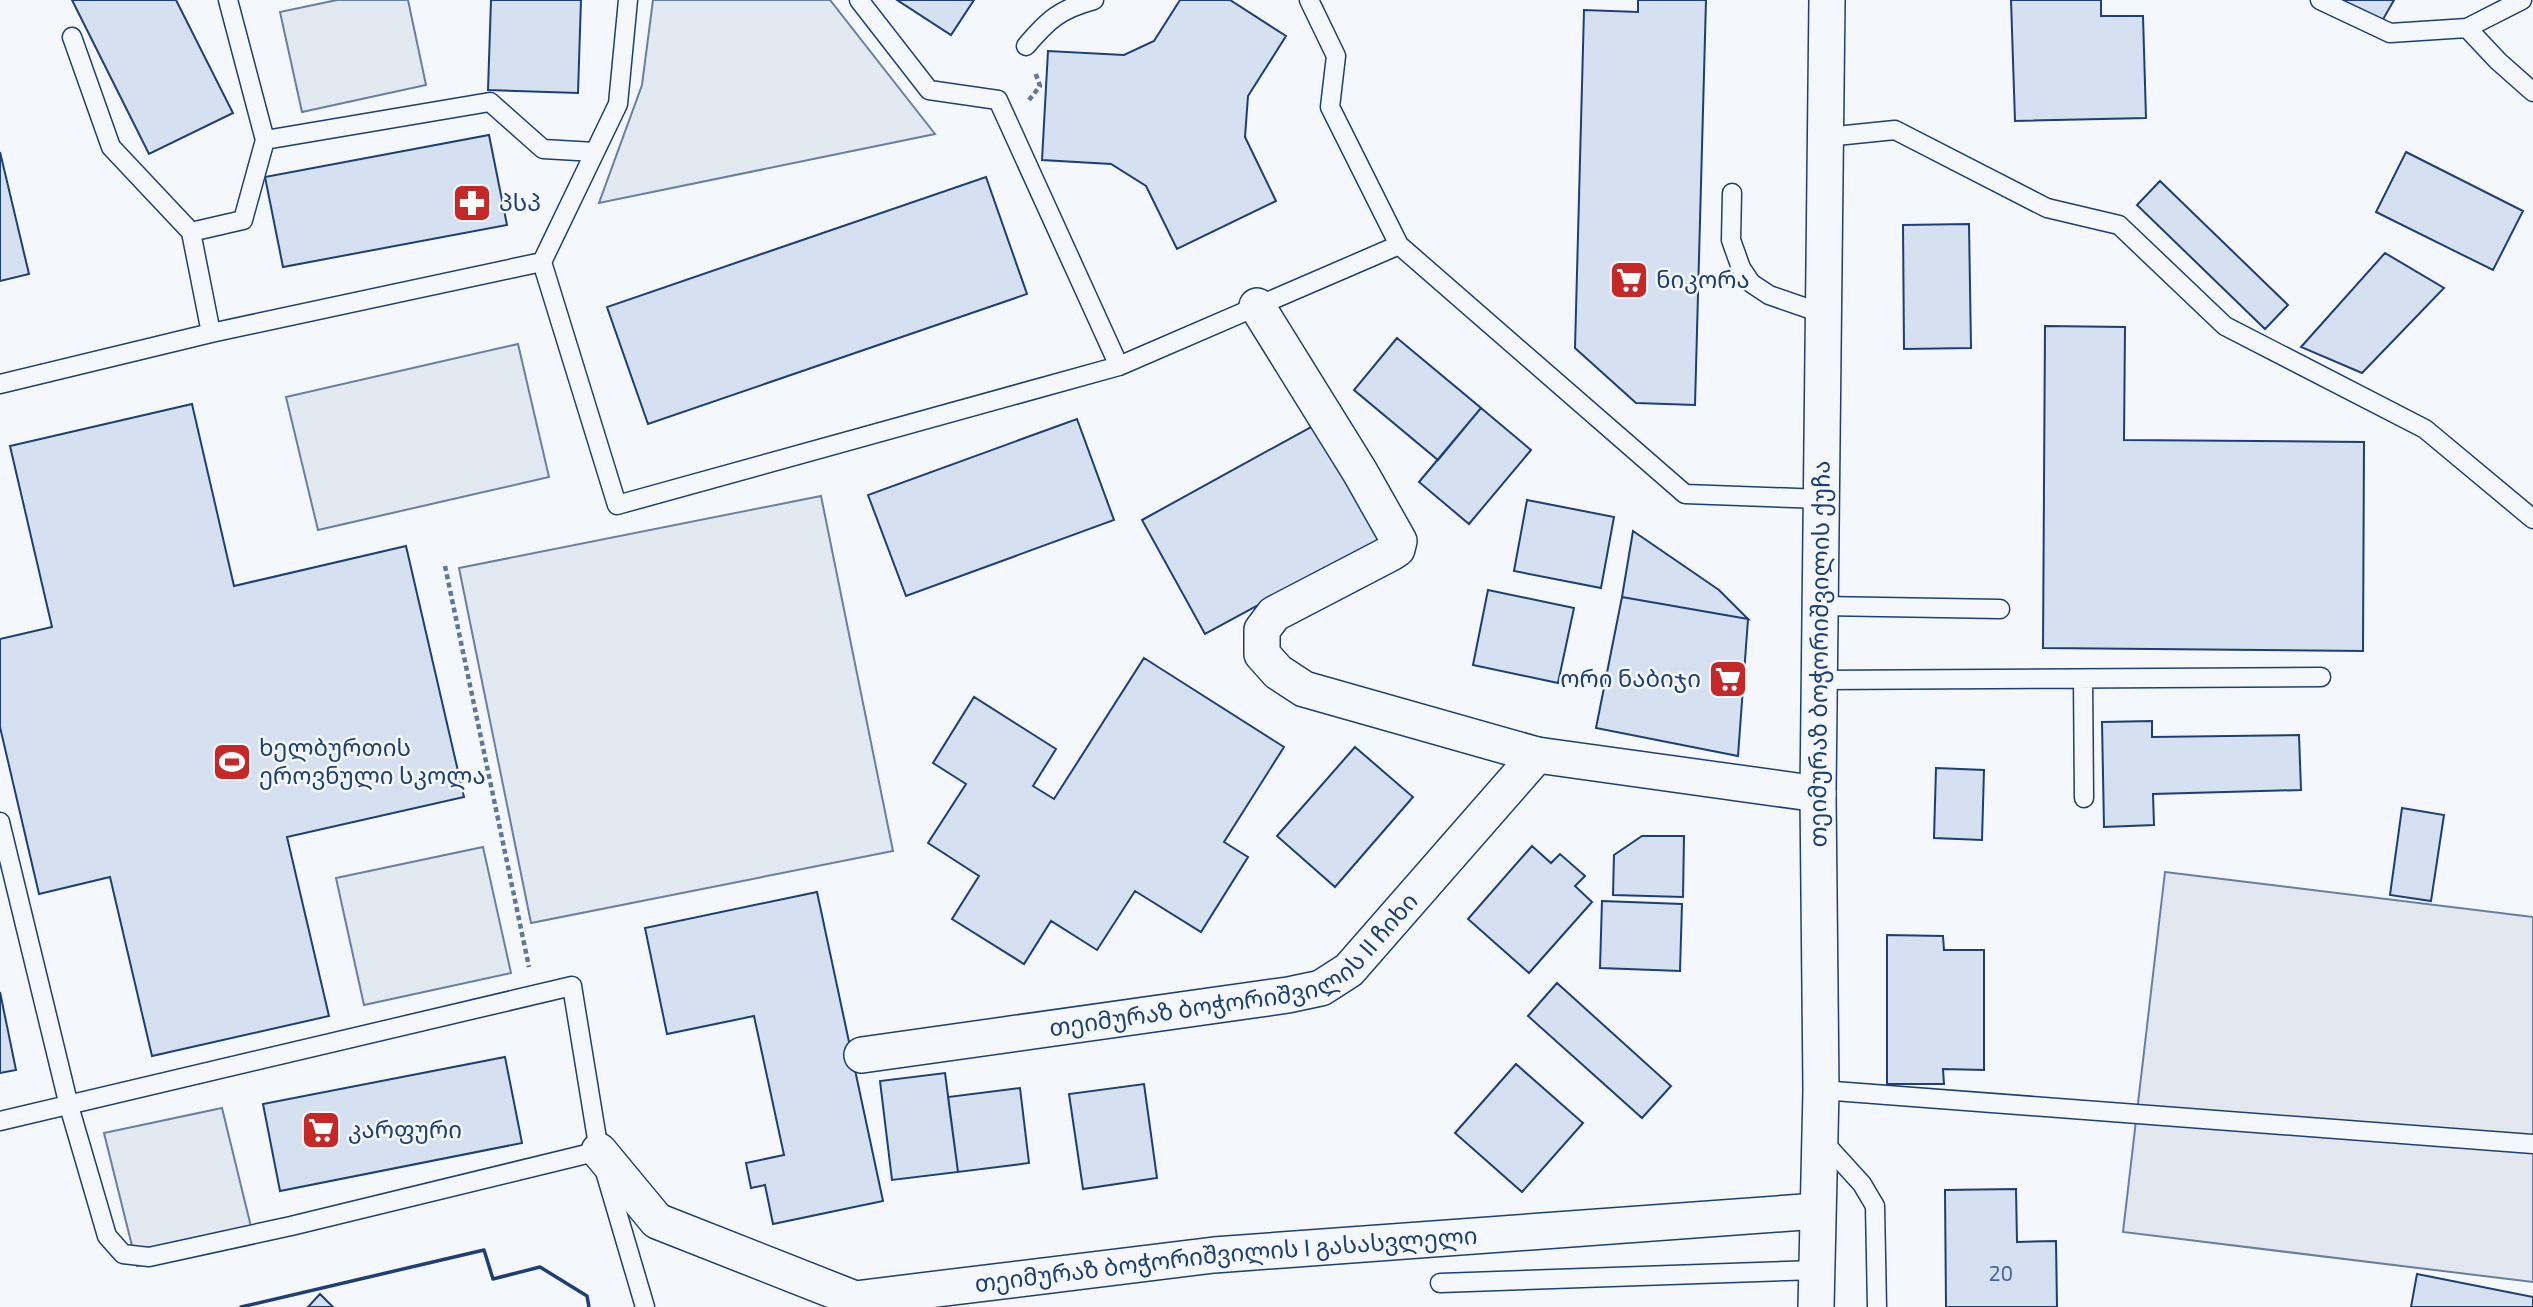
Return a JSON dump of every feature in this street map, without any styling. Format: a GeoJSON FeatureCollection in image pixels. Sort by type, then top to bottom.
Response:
{"type":"FeatureCollection","features":[{"type":"Feature","properties":{"kind":"street","name":"თეიმურაზ ბოჭორიშვილის ქუჩა"},"geometry":{"type":"LineString","coordinates":[[1816,1307],[1821,1090],[1818,794],[1827,0]]}},
{"type":"Feature","properties":{"kind":"street"},"geometry":{"type":"LineString","coordinates":[[1257,306],[1360,472],[1399,541],[1391,553],[1274,614],[1262,630],[1262,654],[1278,673],[1304,688],[1536,755],[1818,794]]}},
{"type":"Feature","properties":{"kind":"street","name":"თეიმურაზ ბოჭორიშვილის II ჩიხი"},"geometry":{"type":"LineString","coordinates":[[862,1055],[1288,995],[1321,988],[1349,970],[1536,755]]}},
{"type":"Feature","properties":{"kind":"street","name":"თეიმურაზ ბოჭორიშვილის I გასასვლელი"},"geometry":{"type":"LineString","coordinates":[[599,1151],[657,1221],[855,1299],[1214,1255],[1817,1211]]}},
{"type":"Feature","properties":{"kind":"lane"},"geometry":{"type":"LineString","coordinates":[[191,232],[243,220],[265,140],[228,0]]}},
{"type":"Feature","properties":{"kind":"lane"},"geometry":{"type":"LineString","coordinates":[[628,0],[618,104],[542,262],[617,505],[1119,366],[1399,245]]}},
{"type":"Feature","properties":{"kind":"lane"},"geometry":{"type":"LineString","coordinates":[[859,0],[929,90],[998,100],[1119,366]]}},
{"type":"Feature","properties":{"kind":"lane"},"geometry":{"type":"LineString","coordinates":[[1026,46],[1044,25],[1069,7],[1094,0]]}},
{"type":"Feature","properties":{"kind":"lane"},"geometry":{"type":"LineString","coordinates":[[1309,0],[1336,55],[1330,107],[1399,245],[1685,494],[1823,499]]}},
{"type":"Feature","properties":{"kind":"lane"},"geometry":{"type":"LineString","coordinates":[[2320,0],[2390,33],[2467,29],[2522,0]]}},
{"type":"Feature","properties":{"kind":"lane"},"geometry":{"type":"LineString","coordinates":[[2467,29],[2533,92]]}},
{"type":"Feature","properties":{"kind":"lane"},"geometry":{"type":"LineString","coordinates":[[72,37],[111,147],[191,232],[211,333]]}},
{"type":"Feature","properties":{"kind":"lane"},"geometry":{"type":"LineString","coordinates":[[265,140],[490,102],[543,149],[595,152]]}},
{"type":"Feature","properties":{"kind":"lane"},"geometry":{"type":"LineString","coordinates":[[1826,137],[1895,130],[2047,208],[2119,225],[2225,326],[2425,429],[2533,519]]}},
{"type":"Feature","properties":{"kind":"lane"},"geometry":{"type":"LineString","coordinates":[[1732,193],[1731,240],[1741,268],[1751,283],[1769,295],[1824,314]]}},
{"type":"Feature","properties":{"kind":"lane"},"geometry":{"type":"LineString","coordinates":[[0,384],[211,333],[542,262]]}},
{"type":"Feature","properties":{"kind":"lane"},"geometry":{"type":"LineString","coordinates":[[1822,606],[2000,609]]}},
{"type":"Feature","properties":{"kind":"lane"},"geometry":{"type":"LineString","coordinates":[[1821,680],[2321,677]]}},
{"type":"Feature","properties":{"kind":"lane"},"geometry":{"type":"LineString","coordinates":[[2082,678],[2084,798]]}},
{"type":"Feature","properties":{"kind":"lane"},"geometry":{"type":"LineString","coordinates":[[0,822],[69,1106],[107,1236],[122,1254],[149,1257],[291,1226],[599,1151]]}},
{"type":"Feature","properties":{"kind":"lane"},"geometry":{"type":"LineString","coordinates":[[0,1121],[572,986],[599,1151],[645,1307]]}},
{"type":"Feature","properties":{"kind":"lane"},"geometry":{"type":"LineString","coordinates":[[1821,1090],[2533,1144]]}},
{"type":"Feature","properties":{"kind":"lane"},"geometry":{"type":"LineString","coordinates":[[1819,1136],[1862,1184],[1875,1206],[1877,1307]]}},
{"type":"Feature","properties":{"kind":"lane"},"geometry":{"type":"LineString","coordinates":[[1440,1283],[1816,1270]]}},
{"type":"Feature","properties":{"kind":"path"},"geometry":{"type":"LineString","coordinates":[[1010,126],[1040,86],[1026,46]]}},
{"type":"Feature","properties":{"kind":"path"},"geometry":{"type":"LineString","coordinates":[[445,565],[534,995]]}},
{"type":"Feature","properties":{"kind":"shaded area"},"geometry":{"type":"Polygon","coordinates":[[[337,0],[408,0],[426,85],[302,112],[280,12],[337,0]]]}},
{"type":"Feature","properties":{"kind":"shaded area"},"geometry":{"type":"Polygon","coordinates":[[[653,0],[830,0],[935,134],[599,203],[642,85],[653,0]]]}},
{"type":"Feature","properties":{"kind":"shaded area"},"geometry":{"type":"Polygon","coordinates":[[[518,344],[549,477],[318,530],[286,397],[518,344]]]}},
{"type":"Feature","properties":{"kind":"shaded area"},"geometry":{"type":"Polygon","coordinates":[[[821,496],[893,851],[531,923],[459,568],[821,496]]]}},
{"type":"Feature","properties":{"kind":"shaded area"},"geometry":{"type":"Polygon","coordinates":[[[483,847],[511,973],[364,1005],[336,878],[483,847]]]}},
{"type":"Feature","properties":{"kind":"shaded area"},"geometry":{"type":"Polygon","coordinates":[[[2165,872],[2533,917],[2533,1282],[2123,1232],[2165,872]]]}},
{"type":"Feature","properties":{"kind":"shaded area"},"geometry":{"type":"Polygon","coordinates":[[[222,1108],[254,1239],[137,1266],[104,1133],[222,1108]]]}},
{"type":"Feature","properties":{"kind":"building"},"geometry":{"type":"Polygon","coordinates":[[[72,0],[176,0],[233,113],[149,154],[72,0]]]}},
{"type":"Feature","properties":{"kind":"building"},"geometry":{"type":"Polygon","coordinates":[[[491,0],[581,0],[578,93],[488,90],[491,0]]]}},
{"type":"Feature","properties":{"kind":"building"},"geometry":{"type":"Polygon","coordinates":[[[897,0],[974,0],[951,35],[897,0]]]}},
{"type":"Feature","properties":{"kind":"building"},"geometry":{"type":"Polygon","coordinates":[[[1180,0],[1230,0],[1286,36],[1248,96],[1245,137],[1276,201],[1177,249],[1146,186],[1111,164],[1042,160],[1048,51],[1124,55],[1154,41],[1180,0]]]}},
{"type":"Feature","properties":{"kind":"building"},"geometry":{"type":"Polygon","coordinates":[[[1638,0],[1706,0],[1695,405],[1636,403],[1575,348],[1584,10],[1638,12],[1638,0]]]}},
{"type":"Feature","properties":{"kind":"building"},"geometry":{"type":"Polygon","coordinates":[[[2011,0],[2101,0],[2101,16],[2143,16],[2146,118],[2015,121],[2011,0]]]}},
{"type":"Feature","properties":{"kind":"building"},"geometry":{"type":"Polygon","coordinates":[[[2338,0],[2394,0],[2381,23],[2338,0]]]}},
{"type":"Feature","properties":{"kind":"building"},"geometry":{"type":"Polygon","coordinates":[[[489,135],[507,225],[283,267],[265,177],[489,135]]]}},
{"type":"Feature","properties":{"kind":"building"},"geometry":{"type":"Polygon","coordinates":[[[0,152],[29,274],[0,281],[0,152]]]}},
{"type":"Feature","properties":{"kind":"building"},"geometry":{"type":"Polygon","coordinates":[[[2406,152],[2523,211],[2493,270],[2376,212],[2406,152]]]}},
{"type":"Feature","properties":{"kind":"building"},"geometry":{"type":"Polygon","coordinates":[[[986,177],[1027,294],[648,424],[607,307],[986,177]]]}},
{"type":"Feature","properties":{"kind":"building"},"geometry":{"type":"Polygon","coordinates":[[[2160,181],[2288,305],[2265,329],[2137,205],[2160,181]]]}},
{"type":"Feature","properties":{"kind":"building"},"geometry":{"type":"Polygon","coordinates":[[[1969,224],[1971,348],[1904,349],[1903,225],[1969,224]]]}},
{"type":"Feature","properties":{"kind":"building"},"geometry":{"type":"Polygon","coordinates":[[[2385,253],[2444,288],[2362,373],[2301,347],[2385,253]]]}},
{"type":"Feature","properties":{"kind":"building"},"geometry":{"type":"Polygon","coordinates":[[[2045,326],[2125,327],[2124,440],[2364,442],[2363,651],[2043,648],[2045,326]]]}},
{"type":"Feature","properties":{"kind":"building"},"geometry":{"type":"Polygon","coordinates":[[[1397,338],[1481,408],[1438,460],[1354,390],[1397,338]]]}},
{"type":"Feature","properties":{"kind":"building","name":"ხელბურთის ეროვნული სკოლა"},"geometry":{"type":"Polygon","coordinates":[[[192,404],[234,586],[406,546],[464,797],[287,837],[329,1016],[152,1056],[110,877],[39,894],[0,727],[0,639],[52,627],[10,446],[192,404]]]}},
{"type":"Feature","properties":{"kind":"building"},"geometry":{"type":"Polygon","coordinates":[[[1481,408],[1531,450],[1469,524],[1419,482],[1481,408]]]}},
{"type":"Feature","properties":{"kind":"building"},"geometry":{"type":"Polygon","coordinates":[[[1077,419],[1114,520],[906,596],[868,495],[1077,419]]]}},
{"type":"Feature","properties":{"kind":"building"},"geometry":{"type":"Polygon","coordinates":[[[1320,422],[1384,537],[1205,634],[1142,520],[1320,422]]]}},
{"type":"Feature","properties":{"kind":"building"},"geometry":{"type":"Polygon","coordinates":[[[1527,500],[1614,517],[1601,588],[1514,571],[1527,500]]]}},
{"type":"Feature","properties":{"kind":"building"},"geometry":{"type":"Polygon","coordinates":[[[1633,531],[1719,590],[1748,619],[1622,597],[1633,531]]]}},
{"type":"Feature","properties":{"kind":"building"},"geometry":{"type":"Polygon","coordinates":[[[1488,590],[1574,608],[1558,683],[1473,665],[1488,590]]]}},
{"type":"Feature","properties":{"kind":"building"},"geometry":{"type":"Polygon","coordinates":[[[1622,597],[1748,619],[1738,756],[1596,728],[1622,597]]]}},
{"type":"Feature","properties":{"kind":"building"},"geometry":{"type":"Polygon","coordinates":[[[1144,658],[1284,747],[1224,842],[1248,857],[1201,932],[1135,891],[1097,950],[1051,921],[1024,964],[952,919],[979,876],[928,843],[966,784],[933,763],[974,697],[1056,749],[1033,786],[1054,799],[1144,658]]]}},
{"type":"Feature","properties":{"kind":"building"},"geometry":{"type":"Polygon","coordinates":[[[2152,721],[2152,737],[2299,735],[2301,790],[2153,794],[2154,825],[2104,827],[2102,722],[2152,721]]]}},
{"type":"Feature","properties":{"kind":"building"},"geometry":{"type":"Polygon","coordinates":[[[1355,747],[1413,797],[1335,887],[1277,836],[1355,747]]]}},
{"type":"Feature","properties":{"kind":"building"},"geometry":{"type":"Polygon","coordinates":[[[1936,768],[1984,770],[1982,840],[1934,838],[1936,768]]]}},
{"type":"Feature","properties":{"kind":"building"},"geometry":{"type":"Polygon","coordinates":[[[2402,808],[2444,815],[2431,901],[2390,895],[2402,808]]]}},
{"type":"Feature","properties":{"kind":"building"},"geometry":{"type":"Polygon","coordinates":[[[1642,836],[1684,836],[1683,897],[1613,895],[1614,855],[1642,836]]]}},
{"type":"Feature","properties":{"kind":"building"},"geometry":{"type":"Polygon","coordinates":[[[1532,846],[1551,863],[1560,854],[1585,876],[1575,886],[1592,902],[1529,973],[1468,919],[1532,846]]]}},
{"type":"Feature","properties":{"kind":"building"},"geometry":{"type":"Polygon","coordinates":[[[817,892],[883,1201],[773,1224],[765,1185],[751,1188],[746,1163],[784,1155],[754,1016],[667,1034],[645,928],[817,892]]]}},
{"type":"Feature","properties":{"kind":"building"},"geometry":{"type":"Polygon","coordinates":[[[1602,901],[1682,904],[1680,971],[1600,968],[1602,901]]]}},
{"type":"Feature","properties":{"kind":"building"},"geometry":{"type":"Polygon","coordinates":[[[1887,935],[1943,936],[1944,950],[1984,950],[1984,1070],[1943,1069],[1944,1084],[1887,1084],[1887,935]]]}},
{"type":"Feature","properties":{"kind":"building"},"geometry":{"type":"Polygon","coordinates":[[[1557,983],[1671,1086],[1642,1118],[1528,1016],[1557,983]]]}},
{"type":"Feature","properties":{"kind":"building"},"geometry":{"type":"Polygon","coordinates":[[[0,992],[16,1070],[0,1073],[0,992]]]}},
{"type":"Feature","properties":{"kind":"building"},"geometry":{"type":"Polygon","coordinates":[[[505,1057],[522,1143],[280,1191],[263,1104],[505,1057]]]}},
{"type":"Feature","properties":{"kind":"building"},"geometry":{"type":"Polygon","coordinates":[[[1516,1064],[1583,1123],[1522,1192],[1455,1133],[1516,1064]]]}},
{"type":"Feature","properties":{"kind":"building"},"geometry":{"type":"Polygon","coordinates":[[[945,1073],[958,1172],[892,1180],[880,1081],[945,1073]]]}},
{"type":"Feature","properties":{"kind":"building"},"geometry":{"type":"Polygon","coordinates":[[[1144,1084],[1157,1178],[1083,1189],[1069,1094],[1144,1084]]]}},
{"type":"Feature","properties":{"kind":"building"},"geometry":{"type":"Polygon","coordinates":[[[1020,1088],[1029,1163],[958,1172],[948,1097],[1020,1088]]]}},
{"type":"Feature","properties":{"kind":"building"},"geometry":{"type":"Polygon","coordinates":[[[2016,1189],[2017,1242],[2056,1241],[2057,1307],[1946,1307],[1945,1190],[2016,1189]]]}},
{"type":"Feature","properties":{"kind":"building"},"geometry":{"type":"Polygon","coordinates":[[[2417,1274],[2533,1297],[2533,1307],[2411,1307],[2417,1274]]]}},
{"type":"Feature","properties":{"kind":"building"},"geometry":{"type":"Polygon","coordinates":[[[320,1294],[333,1307],[308,1307],[320,1294]]]}},
{"type":"Feature","properties":{"kind":"wall"},"geometry":{"type":"LineString","coordinates":[[241,1307],[484,1250],[493,1279],[540,1267],[587,1296],[589,1307]]}},
{"type":"Feature","properties":{"kind":"place","name":"პსპ"},"geometry":{"type":"Point","coordinates":[472,203]}},
{"type":"Feature","properties":{"kind":"place","name":"ნიკორა"},"geometry":{"type":"Point","coordinates":[1629,280]}},
{"type":"Feature","properties":{"kind":"place","name":"ორი ნაბიჯი"},"geometry":{"type":"Point","coordinates":[1728,679]}},
{"type":"Feature","properties":{"kind":"place","name":"ხელბურთის ეროვნული სკოლა"},"geometry":{"type":"Point","coordinates":[232,762]}},
{"type":"Feature","properties":{"kind":"place","name":"კარფური"},"geometry":{"type":"Point","coordinates":[321,1130]}}]}
